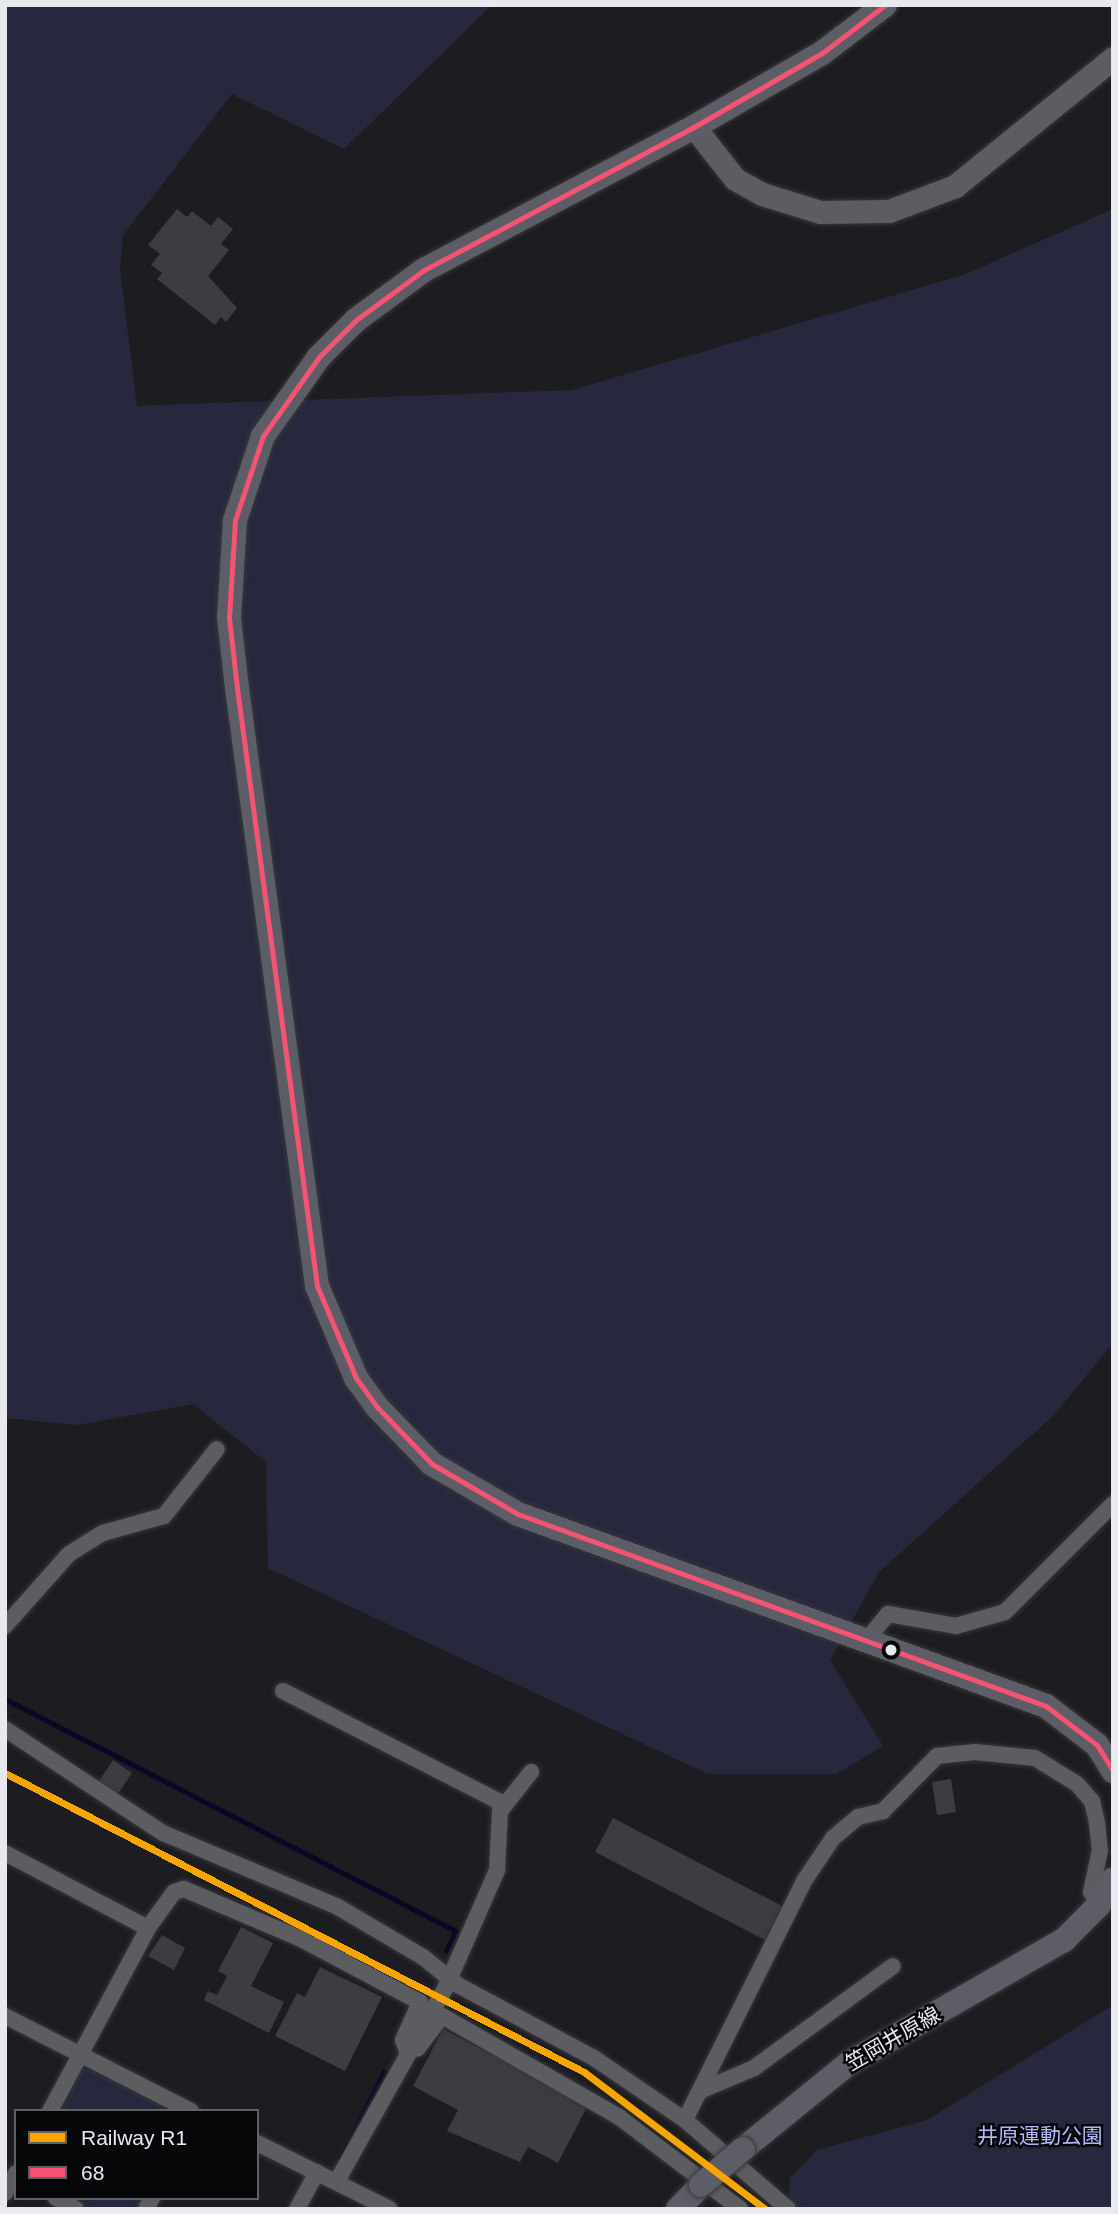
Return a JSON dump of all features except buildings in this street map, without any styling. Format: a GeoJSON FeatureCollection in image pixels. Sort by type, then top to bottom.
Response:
{"type":"FeatureCollection","features":[{"type":"Feature","properties":{"kind":"main road"},"geometry":{"type":"LineString","coordinates":[[885,5],[822,53],[694,127],[424,270],[356,320],[319,357],[263,436],[235,520],[229,565],[236,677],[309,1242],[317,1286],[356,1378],[432,1464],[506,1508],[1046,1706],[1097,1745],[1113,1772]]}},
{"type":"Feature","properties":{"kind":"main road","name":"笠岡井原線"},"geometry":{"type":"LineString","coordinates":[[678,2209],[743,2148],[849,2063],[1055,1946],[1099,1905],[1113,1880]]}},
{"type":"Feature","properties":{"kind":"street"},"geometry":{"type":"LineString","coordinates":[[694,127],[735,179],[762,194],[820,212],[889,211],[955,186],[1065,91],[1113,58]]}},
{"type":"Feature","properties":{"kind":"street"},"geometry":{"type":"LineString","coordinates":[[5,1626],[69,1554],[103,1533],[164,1516],[217,1449]]}},
{"type":"Feature","properties":{"kind":"street"},"geometry":{"type":"LineString","coordinates":[[866,1640],[888,1615],[956,1626],[1005,1612],[1113,1504]]}},
{"type":"Feature","properties":{"kind":"street"},"geometry":{"type":"LineString","coordinates":[[283,1691],[504,1804]]}},
{"type":"Feature","properties":{"kind":"street"},"geometry":{"type":"LineString","coordinates":[[5,1729],[144,1822],[338,1907],[449,1978],[594,2058],[685,2120],[788,2209]]}},
{"type":"Feature","properties":{"kind":"street"},"geometry":{"type":"LineString","coordinates":[[685,2120],[804,1881],[833,1838],[858,1818],[883,1811],[937,1756],[975,1752],[1035,1758],[1077,1784],[1092,1801],[1097,1823],[1100,1850],[1091,1892],[1099,1905]]}},
{"type":"Feature","properties":{"kind":"street"},"geometry":{"type":"LineString","coordinates":[[337,2182],[449,1978],[497,1870],[504,1804],[531,1772]]}},
{"type":"Feature","properties":{"kind":"street"},"geometry":{"type":"LineString","coordinates":[[5,1853],[148,1928]]}},
{"type":"Feature","properties":{"kind":"street"},"geometry":{"type":"LineString","coordinates":[[51,2109],[148,1928],[174,1892],[184,1889],[299,1938],[420,2002],[403,2040],[407,2051]]}},
{"type":"Feature","properties":{"kind":"street"},"geometry":{"type":"LineString","coordinates":[[700,2091],[754,2068],[893,1966]]}},
{"type":"Feature","properties":{"kind":"street"},"geometry":{"type":"LineString","coordinates":[[5,2016],[187,2109]]}},
{"type":"Feature","properties":{"kind":"street"},"geometry":{"type":"LineString","coordinates":[[407,2051],[418,2048],[442,2017],[619,2117],[736,2208]]}},
{"type":"Feature","properties":{"kind":"street"},"geometry":{"type":"LineString","coordinates":[[259,2144],[390,2209]]}},
{"type":"Feature","properties":{"kind":"street"},"geometry":{"type":"LineString","coordinates":[[297,2209],[317,2172]]}},
{"type":"Feature","properties":{"kind":"street"},"geometry":{"type":"LineString","coordinates":[[5,2193],[13,2174]]}},
{"type":"Feature","properties":{"kind":"street"},"geometry":{"type":"LineString","coordinates":[[60,2200],[76,2209]]}},
{"type":"Feature","properties":{"kind":"green space"},"geometry":{"type":"Polygon","coordinates":[[[5,5],[492,5],[344,149],[232,94],[123,235],[120,269],[137,406],[572,390],[963,275],[1113,209],[1113,1343],[1054,1415],[879,1572],[830,1660],[883,1746],[836,1774],[708,1774],[268,1568],[266,1462],[193,1404],[78,1425],[5,1418],[5,5]]]}},
{"type":"Feature","properties":{"kind":"green space","name":"井原運動公園"},"geometry":{"type":"Polygon","coordinates":[[[1113,2005],[1113,2209],[799,2209],[788,2201],[790,2178],[817,2150],[927,2120],[1113,2005]]]}},
{"type":"Feature","properties":{"kind":"green space"},"geometry":{"type":"Polygon","coordinates":[[[90,2069],[168,2109],[61,2109],[82,2070],[90,2069]]]}},
{"type":"Feature","properties":{"kind":"green space"},"geometry":{"type":"Polygon","coordinates":[[[75,2200],[145,2200],[141,2209],[91,2209],[75,2200]]]}},
{"type":"Feature","properties":{"kind":"waterway"},"geometry":{"type":"LineString","coordinates":[[5,1699],[456,1931],[446,1951]]}},
{"type":"Feature","properties":{"kind":"waterway"},"geometry":{"type":"LineString","coordinates":[[340,2158],[384,2072]]}},
{"type":"Feature","properties":{"kind":"rail line","name":"R1"},"geometry":{"type":"LineString","coordinates":[[5,1773],[584,2072],[765,2209]]}},
{"type":"Feature","properties":{"kind":"transit line","name":"68"},"geometry":{"type":"LineString","coordinates":[[885,5],[822,53],[694,127],[424,270],[356,320],[319,357],[263,436],[235,520],[229,618],[237,688],[317,1286],[356,1378],[377,1407],[432,1464],[518,1514],[1046,1706],[1097,1745],[1113,1771]]}}]}
